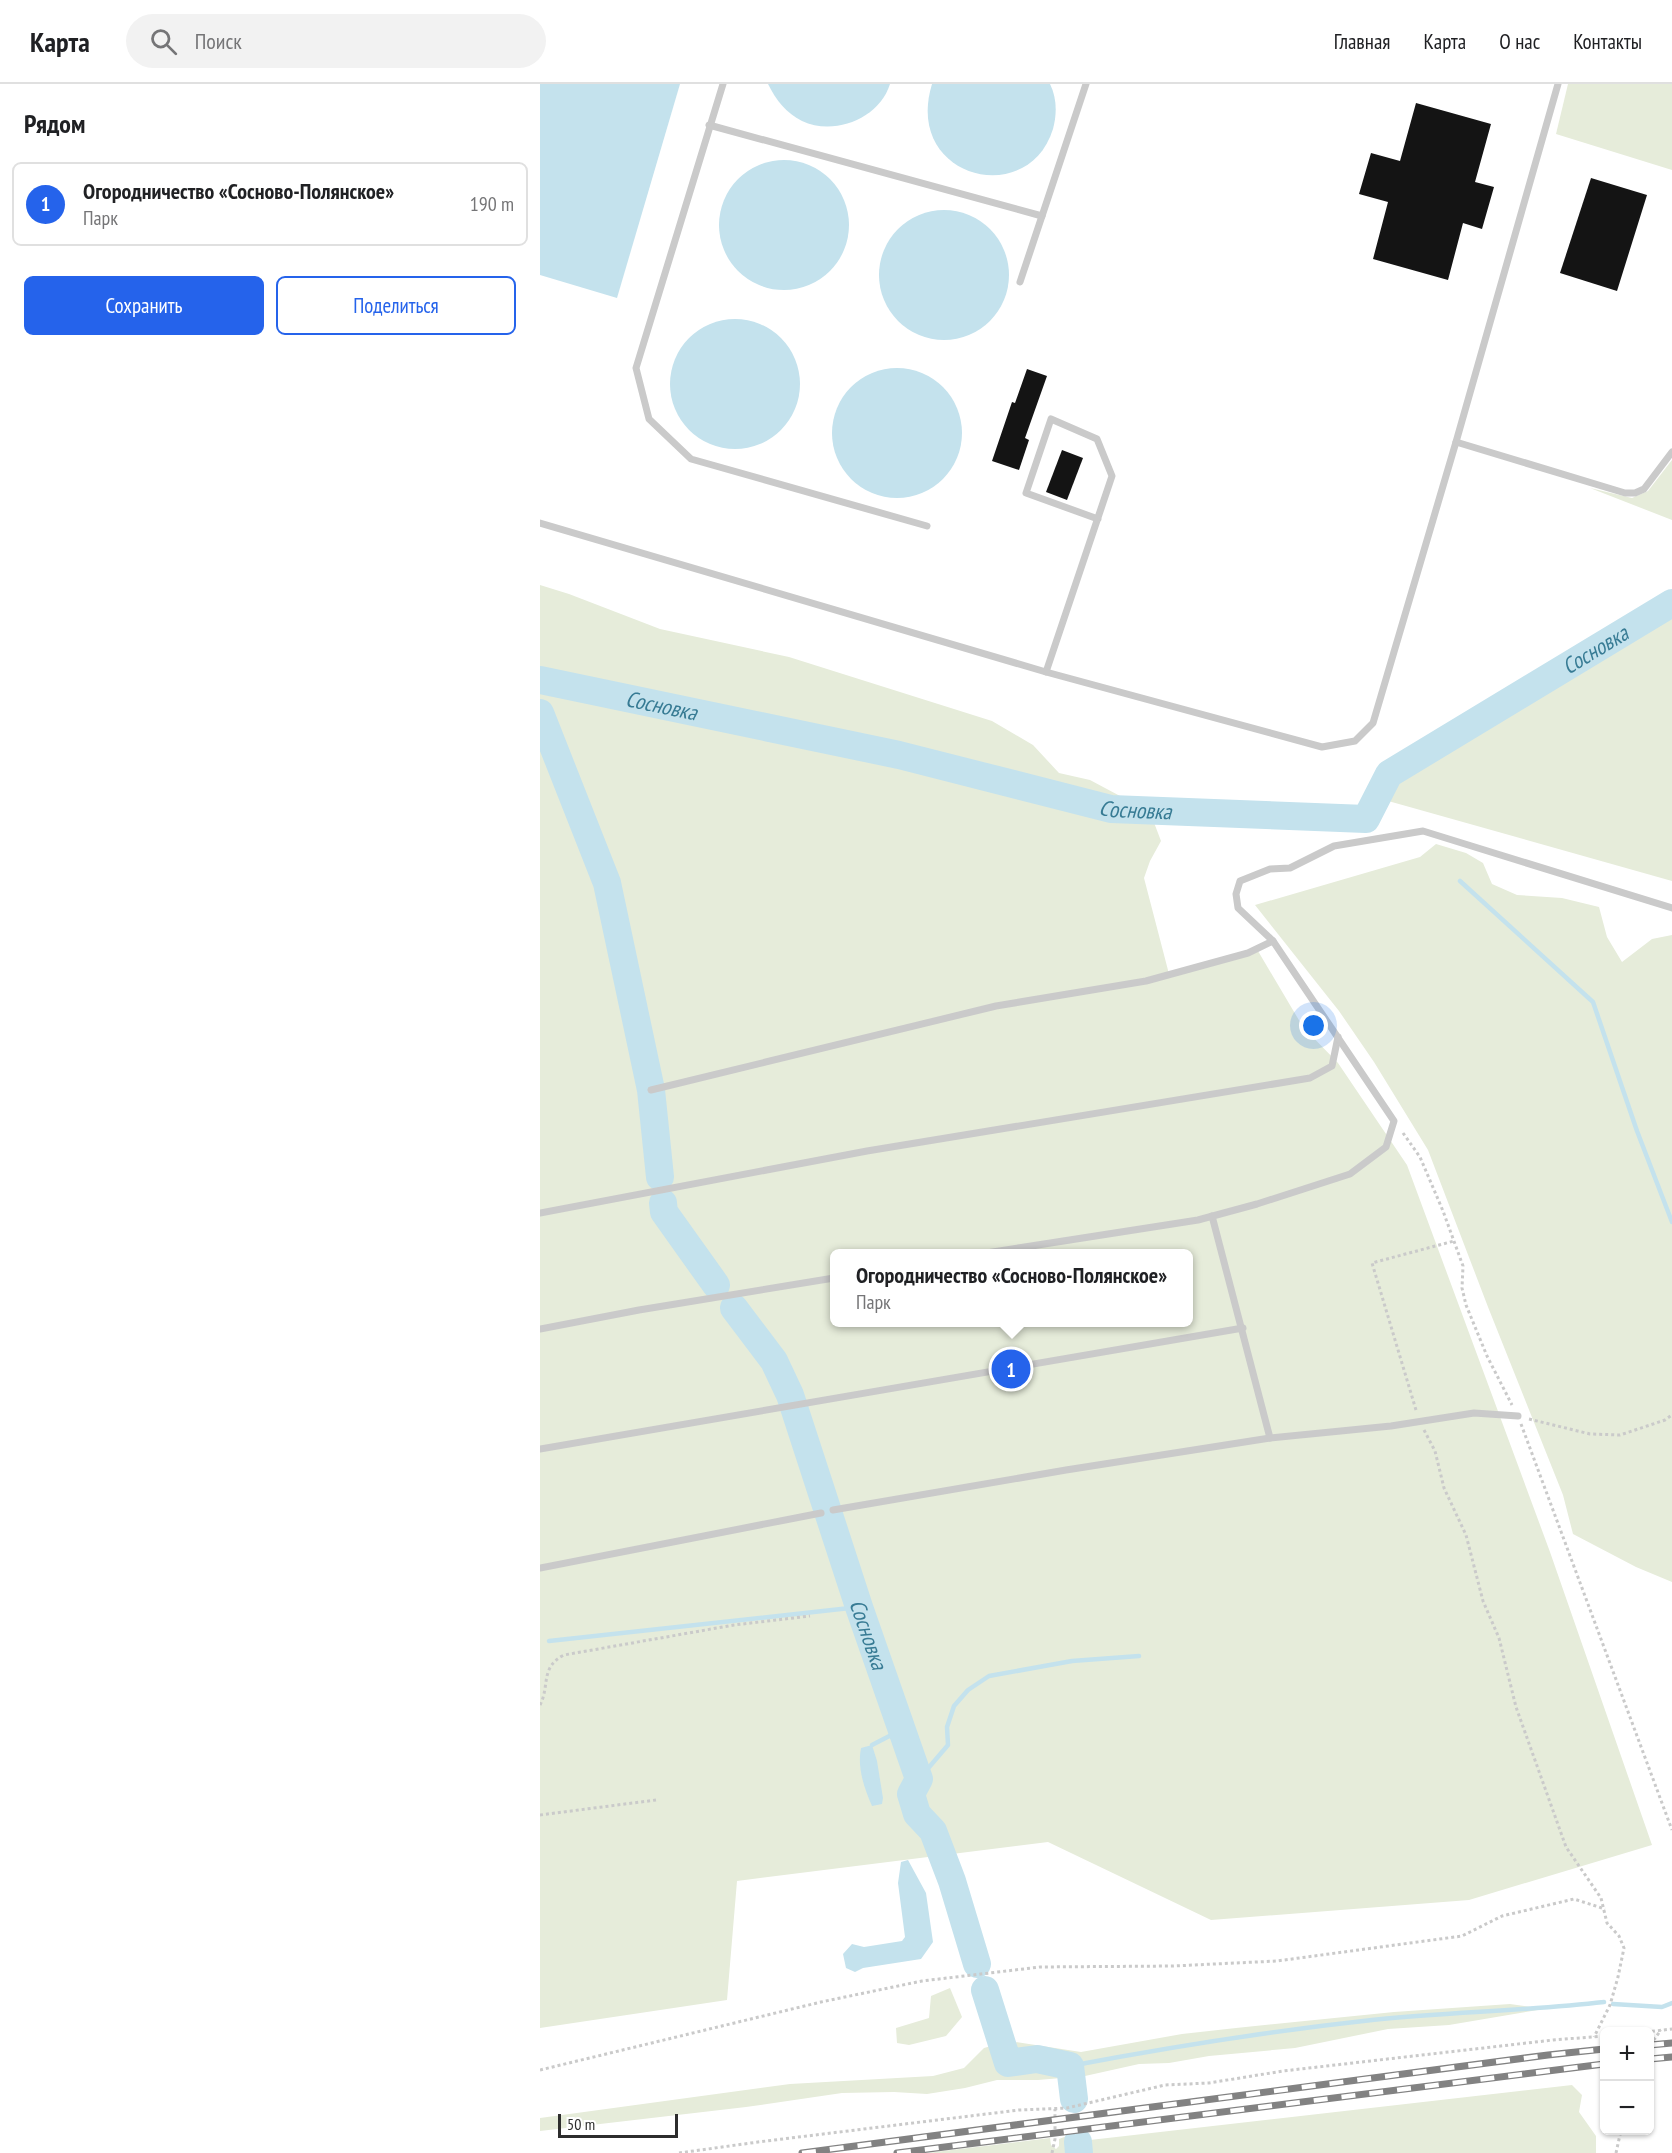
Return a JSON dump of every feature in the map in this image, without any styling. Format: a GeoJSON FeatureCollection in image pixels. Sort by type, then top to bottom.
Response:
{"type":"FeatureCollection","features":[{"type":"Feature","properties":{"kind":"lane"},"geometry":{"type":"LineString","coordinates":[[723,84],[636,368],[649,419],[691,459],[927,526]]}},
{"type":"Feature","properties":{"kind":"lane"},"geometry":{"type":"LineString","coordinates":[[1020,282],[1086,84]]}},
{"type":"Feature","properties":{"kind":"lane"},"geometry":{"type":"LineString","coordinates":[[540,523],[1046,672],[1322,747],[1355,741],[1373,723],[1558,84]]}},
{"type":"Feature","properties":{"kind":"lane"},"geometry":{"type":"LineString","coordinates":[[709,125],[1042,216]]}},
{"type":"Feature","properties":{"kind":"lane"},"geometry":{"type":"LineString","coordinates":[[1046,672],[1098,519],[1112,476],[1097,439],[1051,420],[1026,494],[1098,519]]}},
{"type":"Feature","properties":{"kind":"lane"},"geometry":{"type":"LineString","coordinates":[[1456,442],[1625,493],[1635,493],[1644,489],[1672,452]]}},
{"type":"Feature","properties":{"kind":"lane"},"geometry":{"type":"LineString","coordinates":[[1011,1249],[1212,1216],[1257,1204],[1350,1174],[1386,1147],[1394,1121],[1273,941],[1238,908],[1236,894],[1240,881],[1270,869],[1290,868],[1334,846],[1423,831],[1672,908]]}},
{"type":"Feature","properties":{"kind":"lane"},"geometry":{"type":"LineString","coordinates":[[651,1090],[996,1006],[1146,981],[1248,953],[1273,941]]}},
{"type":"Feature","properties":{"kind":"lane"},"geometry":{"type":"LineString","coordinates":[[540,1213],[867,1151],[1310,1078],[1332,1066],[1338,1037]]}},
{"type":"Feature","properties":{"kind":"lane"},"geometry":{"type":"LineString","coordinates":[[1212,1216],[1270,1438]]}},
{"type":"Feature","properties":{"kind":"lane"},"geometry":{"type":"LineString","coordinates":[[540,1329],[830,1279]]}},
{"type":"Feature","properties":{"kind":"lane"},"geometry":{"type":"LineString","coordinates":[[540,1449],[1243,1328]]}},
{"type":"Feature","properties":{"kind":"lane"},"geometry":{"type":"LineString","coordinates":[[833,1510],[1270,1438],[1330,1434],[1474,1413],[1518,1416]]}},
{"type":"Feature","properties":{"kind":"lane"},"geometry":{"type":"LineString","coordinates":[[540,1568],[821,1513]]}},
{"type":"Feature","properties":{"kind":"path"},"geometry":{"type":"LineString","coordinates":[[1394,1121],[1420,1157],[1454,1241],[1463,1266],[1462,1288],[1466,1305],[1487,1356],[1518,1416],[1672,1830]]}},
{"type":"Feature","properties":{"kind":"path"},"geometry":{"type":"LineString","coordinates":[[1454,1241],[1372,1263],[1420,1422],[1435,1451],[1444,1488],[1467,1535],[1483,1602],[1499,1638],[1516,1707],[1566,1847],[1601,1898],[1607,1923],[1624,1948],[1610,2005],[1594,2037]]}},
{"type":"Feature","properties":{"kind":"path"},"geometry":{"type":"LineString","coordinates":[[1518,1416],[1590,1434],[1620,1435],[1665,1420],[1672,1415]]}},
{"type":"Feature","properties":{"kind":"path"},"geometry":{"type":"LineString","coordinates":[[540,1706],[549,1668],[553,1660],[564,1655],[734,1625],[810,1616]]}},
{"type":"Feature","properties":{"kind":"path"},"geometry":{"type":"LineString","coordinates":[[540,1815],[656,1800]]}},
{"type":"Feature","properties":{"kind":"path"},"geometry":{"type":"LineString","coordinates":[[540,2070],[821,2002],[921,1981],[1040,1967],[1173,1966],[1277,1961],[1462,1936],[1502,1916],[1574,1899],[1605,1909]]}},
{"type":"Feature","properties":{"kind":"path"},"geometry":{"type":"LineString","coordinates":[[1654,2030],[1672,2029]]}},
{"type":"Feature","properties":{"kind":"path"},"geometry":{"type":"LineString","coordinates":[[1654,2040],[1662,2030]]}},
{"type":"Feature","properties":{"kind":"path"},"geometry":{"type":"LineString","coordinates":[[679,2153],[1007,2112],[1055,2109],[1165,2085],[1209,2083],[1282,2071],[1600,2036]]}},
{"type":"Feature","properties":{"kind":"path"},"geometry":{"type":"LineString","coordinates":[[1052,2153],[1055,2139],[1055,2109]]}},
{"type":"Feature","properties":{"kind":"path"},"geometry":{"type":"LineString","coordinates":[[1616,2153],[1620,2135]]}},
{"type":"Feature","properties":{"kind":"green space"},"geometry":{"type":"Polygon","coordinates":[[[1568,84],[1672,84],[1672,170],[1556,134],[1568,84]]]}},
{"type":"Feature","properties":{"kind":"green space"},"geometry":{"type":"Polygon","coordinates":[[[1672,460],[1672,520],[1590,488],[1632,498],[1648,491],[1672,460]]]}},
{"type":"Feature","properties":{"kind":"green space"},"geometry":{"type":"Polygon","coordinates":[[[540,585],[660,629],[789,657],[992,721],[1033,745],[1059,773],[1090,780],[1150,812],[1161,841],[1144,878],[1169,974],[1258,951],[1303,1027],[1338,1063],[1407,1165],[1550,1552],[1652,1845],[1469,1900],[1211,1920],[1048,1842],[737,1881],[727,2000],[540,2028],[540,585]]]}},
{"type":"Feature","properties":{"kind":"green space"},"geometry":{"type":"Polygon","coordinates":[[[1672,614],[1672,881],[1374,797],[1672,614]]]}},
{"type":"Feature","properties":{"kind":"green space"},"geometry":{"type":"Polygon","coordinates":[[[1436,844],[1466,853],[1483,863],[1492,884],[1517,895],[1562,898],[1599,907],[1607,937],[1622,962],[1652,939],[1672,935],[1672,1582],[1636,1567],[1573,1534],[1563,1495],[1428,1150],[1374,1062],[1339,1011],[1255,905],[1420,857],[1436,844]]]}},
{"type":"Feature","properties":{"kind":"green space"},"geometry":{"type":"Polygon","coordinates":[[[950,1988],[962,2017],[946,2036],[909,2045],[897,2043],[896,2028],[929,2018],[931,1996],[950,1988]]]}},
{"type":"Feature","properties":{"kind":"green space"},"geometry":{"type":"Polygon","coordinates":[[[1510,2004],[1544,2009],[1449,2025],[1388,2029],[1295,2048],[1209,2056],[1169,2063],[1139,2064],[1085,2076],[1038,2080],[997,2080],[927,2094],[842,2093],[746,2107],[540,2131],[540,2118],[790,2084],[933,2076],[964,2068],[984,2048],[1009,2041],[1081,2052],[1182,2034],[1394,2012],[1510,2004]]]}},
{"type":"Feature","properties":{"kind":"green space"},"geometry":{"type":"Polygon","coordinates":[[[1572,2085],[1582,2095],[1579,2112],[1596,2136],[1596,2153],[1092,2153],[1090,2140],[1572,2085]]]}},
{"type":"Feature","properties":{"kind":"green space"},"geometry":{"type":"Polygon","coordinates":[[[1072,2134],[1075,2153],[927,2153],[1050,2138],[1051,2145],[1056,2149],[1059,2146],[1059,2139],[1072,2134]]]}},
{"type":"Feature","properties":{"kind":"water"},"geometry":{"type":"Polygon","coordinates":[[[540,84],[680,84],[617,298],[540,275],[540,84]]]}},
{"type":"Feature","properties":{"kind":"water"},"geometry":{"type":"Polygon","coordinates":[[[768,84],[890,84],[876,107],[866,115],[841,125],[828,126],[802,121],[791,114],[778,101],[768,84]]]}},
{"type":"Feature","properties":{"kind":"water"},"geometry":{"type":"Polygon","coordinates":[[[932,84],[1050,84],[1056,106],[1053,129],[1039,154],[1019,169],[996,175],[972,172],[951,161],[935,142],[928,116],[932,84]]]}},
{"type":"Feature","properties":{"kind":"water"},"geometry":{"type":"Polygon","coordinates":[[[784,160],[809,165],[830,179],[844,200],[849,225],[844,250],[830,271],[809,285],[784,290],[759,285],[738,271],[724,250],[719,225],[724,200],[738,179],[759,165],[784,160]]]}},
{"type":"Feature","properties":{"kind":"water"},"geometry":{"type":"Polygon","coordinates":[[[944,210],[969,215],[990,229],[1004,250],[1009,275],[1004,300],[990,321],[969,335],[944,340],[919,335],[898,321],[884,300],[879,275],[884,250],[898,229],[919,215],[944,210]]]}},
{"type":"Feature","properties":{"kind":"water"},"geometry":{"type":"Polygon","coordinates":[[[735,319],[760,324],[781,338],[795,359],[800,384],[795,409],[781,430],[760,444],[735,449],[710,444],[689,430],[675,409],[670,384],[675,359],[689,338],[710,324],[735,319]]]}},
{"type":"Feature","properties":{"kind":"water"},"geometry":{"type":"Polygon","coordinates":[[[897,368],[922,373],[943,387],[957,408],[962,433],[957,458],[943,479],[922,493],[897,498],[872,493],[851,479],[837,458],[832,433],[837,408],[851,387],[872,373],[897,368]]]}},
{"type":"Feature","properties":{"kind":"water"},"geometry":{"type":"Polygon","coordinates":[[[872,1745],[883,1798],[882,1804],[872,1806],[864,1785],[860,1755],[861,1748],[872,1745]]]}},
{"type":"Feature","properties":{"kind":"water"},"geometry":{"type":"Polygon","coordinates":[[[908,1860],[926,1893],[933,1942],[921,1959],[863,1968],[855,1972],[846,1968],[843,1954],[852,1944],[864,1947],[902,1941],[905,1937],[898,1883],[901,1862],[908,1860]]]}},
{"type":"Feature","properties":{"kind":"building"},"geometry":{"type":"Polygon","coordinates":[[[1416,103],[1491,124],[1475,182],[1494,187],[1482,229],[1463,223],[1448,280],[1373,259],[1388,202],[1359,194],[1371,153],[1400,161],[1416,103]]]}},
{"type":"Feature","properties":{"kind":"building"},"geometry":{"type":"Polygon","coordinates":[[[1591,178],[1647,195],[1617,291],[1560,273],[1591,178]]]}},
{"type":"Feature","properties":{"kind":"building"},"geometry":{"type":"Polygon","coordinates":[[[1027,369],[1047,376],[1025,438],[1029,440],[1019,470],[992,461],[1012,402],[1015,403],[1027,369]]]}},
{"type":"Feature","properties":{"kind":"building"},"geometry":{"type":"Polygon","coordinates":[[[1062,450],[1083,458],[1067,500],[1046,492],[1062,450]]]}},
{"type":"Feature","properties":{"kind":"waterway","name":"Сосновка"},"geometry":{"type":"LineString","coordinates":[[540,680],[899,755],[1111,809],[1366,819],[1389,774],[1672,603]]}},
{"type":"Feature","properties":{"kind":"waterway","name":"Сосновка"},"geometry":{"type":"LineString","coordinates":[[540,713],[607,883],[651,1090],[660,1177]]}},
{"type":"Feature","properties":{"kind":"waterway"},"geometry":{"type":"LineString","coordinates":[[1460,881],[1593,1002],[1637,1131],[1672,1222]]}},
{"type":"Feature","properties":{"kind":"waterway","name":"Сосновка"},"geometry":{"type":"LineString","coordinates":[[663,1203],[664,1212],[716,1285]]}},
{"type":"Feature","properties":{"kind":"waterway","name":"Сосновка"},"geometry":{"type":"LineString","coordinates":[[734,1308],[774,1361],[790,1395],[859,1607],[919,1779],[911,1794],[917,1814],[933,1831],[952,1881],[977,1964]]}},
{"type":"Feature","properties":{"kind":"waterway"},"geometry":{"type":"LineString","coordinates":[[549,1641],[859,1607]]}},
{"type":"Feature","properties":{"kind":"waterway"},"geometry":{"type":"LineString","coordinates":[[919,1779],[948,1745],[947,1727],[954,1706],[968,1690],[989,1676],[1072,1661],[1139,1656]]}},
{"type":"Feature","properties":{"kind":"waterway"},"geometry":{"type":"LineString","coordinates":[[872,1745],[901,1730]]}},
{"type":"Feature","properties":{"kind":"waterway","name":"Сосновка"},"geometry":{"type":"LineString","coordinates":[[985,1990],[1008,2063],[1037,2059],[1070,2066],[1074,2099]]}},
{"type":"Feature","properties":{"kind":"waterway"},"geometry":{"type":"LineString","coordinates":[[1070,2066],[1145,2052],[1334,2024],[1604,2002]]}},
{"type":"Feature","properties":{"kind":"waterway"},"geometry":{"type":"LineString","coordinates":[[1613,2004],[1662,2007],[1672,2003]]}},
{"type":"Feature","properties":{"kind":"waterway","name":"Сосновка"},"geometry":{"type":"LineString","coordinates":[[1078,2142],[1079,2153]]}},
{"type":"Feature","properties":{"kind":"railway"},"geometry":{"type":"LineString","coordinates":[[1654,2045],[1672,2043]]}},
{"type":"Feature","properties":{"kind":"railway"},"geometry":{"type":"LineString","coordinates":[[802,2153],[1600,2049]]}},
{"type":"Feature","properties":{"kind":"railway"},"geometry":{"type":"LineString","coordinates":[[1654,2059],[1672,2057]]}},
{"type":"Feature","properties":{"kind":"railway"},"geometry":{"type":"LineString","coordinates":[[897,2153],[1600,2065]]}},
{"type":"Feature","properties":{"kind":"place","name":"Огородничество «Сосново-Полянское»"},"geometry":{"type":"Point","coordinates":[1011,1369]}}]}
